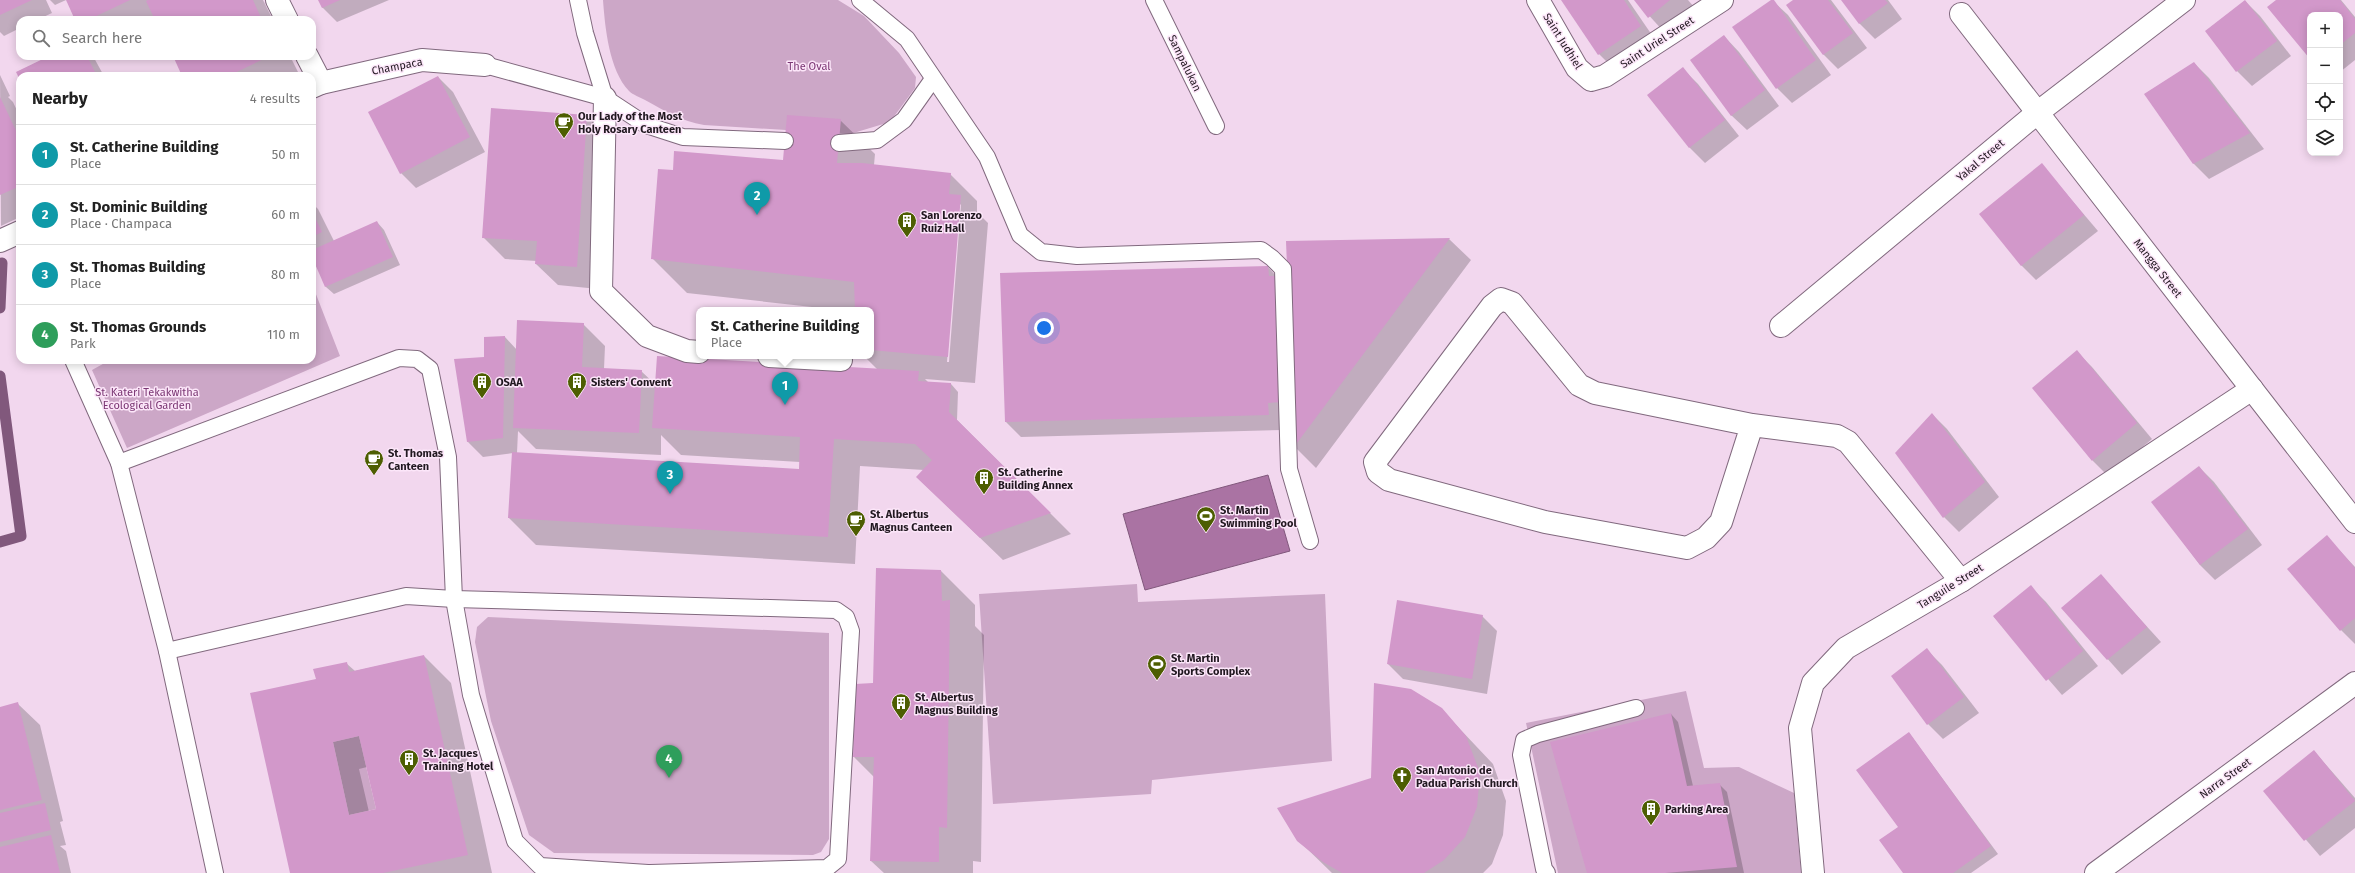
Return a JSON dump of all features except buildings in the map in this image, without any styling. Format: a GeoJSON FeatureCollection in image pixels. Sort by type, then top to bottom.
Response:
{"type":"FeatureCollection","features":[{"type":"Feature","properties":{"kind":"street"},"geometry":{"type":"LineString","coordinates":[[277,0],[285,16]]}},
{"type":"Feature","properties":{"kind":"street","name":"Saint Judhiel"},"geometry":{"type":"LineString","coordinates":[[1538,0],[1577,68],[1591,80]]}},
{"type":"Feature","properties":{"kind":"street","name":"Saint Uriel Street"},"geometry":{"type":"LineString","coordinates":[[1591,80],[1605,76],[1722,0]]}},
{"type":"Feature","properties":{"kind":"street","name":"Yakal Street"},"geometry":{"type":"LineString","coordinates":[[1781,326],[2038,113],[2184,0]]}},
{"type":"Feature","properties":{"kind":"street","name":"Mangga Street"},"geometry":{"type":"LineString","coordinates":[[1961,14],[2355,522]]}},
{"type":"Feature","properties":{"kind":"street"},"geometry":{"type":"LineString","coordinates":[[308,60],[313,72]]}},
{"type":"Feature","properties":{"kind":"street","name":"Champaca"},"geometry":{"type":"LineString","coordinates":[[317,85],[422,60],[485,65]]}},
{"type":"Feature","properties":{"kind":"street"},"geometry":{"type":"LineString","coordinates":[[606,98],[601,291],[647,336],[687,351],[696,352]]}},
{"type":"Feature","properties":{"kind":"street"},"geometry":{"type":"LineString","coordinates":[[1752,425],[1721,522],[1706,538],[1687,548],[1545,522],[1389,480],[1378,472],[1375,462],[1492,306],[1501,299],[1512,302],[1579,385],[1595,393],[1752,425],[1837,436],[1848,442],[1961,581]]}},
{"type":"Feature","properties":{"kind":"street"},"geometry":{"type":"LineString","coordinates":[[823,359],[841,360]]}},
{"type":"Feature","properties":{"kind":"street","name":"Tanguile Street"},"geometry":{"type":"LineString","coordinates":[[1813,873],[1800,728],[1812,683],[1846,648],[1961,581],[2252,389]]}},
{"type":"Feature","properties":{"kind":"street","name":"Narra Street"},"geometry":{"type":"LineString","coordinates":[[2096,873],[2355,683]]}},
{"type":"Feature","properties":{"kind":"lane"},"geometry":{"type":"LineString","coordinates":[[578,0],[585,33],[606,98]]}},
{"type":"Feature","properties":{"kind":"lane"},"geometry":{"type":"LineString","coordinates":[[860,0],[907,39],[987,157],[1020,235],[1042,252],[1077,256],[1261,250],[1283,269],[1289,469],[1310,541]]}},
{"type":"Feature","properties":{"kind":"lane","name":"Sampalukan"},"geometry":{"type":"LineString","coordinates":[[1154,0],[1216,126]]}},
{"type":"Feature","properties":{"kind":"lane"},"geometry":{"type":"LineString","coordinates":[[485,65],[606,98],[646,125],[683,137],[784,141]]}},
{"type":"Feature","properties":{"kind":"lane"},"geometry":{"type":"LineString","coordinates":[[839,143],[877,140],[904,120],[933,79]]}},
{"type":"Feature","properties":{"kind":"lane"},"geometry":{"type":"LineString","coordinates":[[119,462],[399,358],[417,359],[430,370],[448,457],[454,599],[471,695],[515,841],[540,866],[649,873],[827,868],[838,859],[851,631],[846,618],[836,610],[454,599],[406,596],[167,651]]}},
{"type":"Feature","properties":{"kind":"lane"},"geometry":{"type":"LineString","coordinates":[[75,364],[119,462],[167,651],[215,873]]}},
{"type":"Feature","properties":{"kind":"lane"},"geometry":{"type":"LineString","coordinates":[[1547,873],[1544,869],[1521,755],[1524,740],[1538,734],[1636,708]]}},
{"type":"Feature","properties":{"kind":"green space","name":"The Oval"},"geometry":{"type":"Polygon","coordinates":[[[603,0],[838,0],[864,16],[899,53],[916,77],[915,88],[890,122],[850,134],[704,125],[688,121],[673,115],[635,95],[629,91],[622,82],[609,48],[603,0]]]}},
{"type":"Feature","properties":{"kind":"green space","name":"St. Kateri Tekakwitha Ecological Garden"},"geometry":{"type":"Polygon","coordinates":[[[316,294],[340,356],[127,448],[92,370],[103,364],[316,364],[316,294]]]}},
{"type":"Feature","properties":{"kind":"green space","name":"St. Martin Sports Complex"},"geometry":{"type":"Polygon","coordinates":[[[1137,584],[1138,602],[1325,594],[1332,761],[1152,780],[1151,794],[993,804],[979,594],[1137,584]]]}},
{"type":"Feature","properties":{"kind":"green space"},"geometry":{"type":"Polygon","coordinates":[[[488,617],[829,633],[829,839],[821,852],[813,855],[554,853],[529,835],[491,721],[475,642],[477,627],[488,617]]]}},
{"type":"Feature","properties":{"kind":"green space"},"geometry":{"type":"Polygon","coordinates":[[[1686,691],[1704,768],[1739,767],[1794,793],[1801,873],[1558,873],[1526,723],[1686,691]]]}},
{"type":"Feature","properties":{"kind":"green space"},"geometry":{"type":"Polygon","coordinates":[[[359,736],[376,809],[349,815],[333,742],[359,736]]]}},
{"type":"Feature","properties":{"kind":"shaded area","name":"St. Martin Swimming Pool"},"geometry":{"type":"Polygon","coordinates":[[[1268,475],[1290,551],[1145,590],[1123,514],[1268,475]]]}},
{"type":"Feature","properties":{"kind":"waterway"},"geometry":{"type":"LineString","coordinates":[[0,308],[2,263]]}},
{"type":"Feature","properties":{"kind":"waterway"},"geometry":{"type":"LineString","coordinates":[[0,376],[21,536],[0,542]]}},
{"type":"Feature","properties":{"kind":"place","name":"Our Lady of the Most Holy Rosary Canteen"},"geometry":{"type":"Point","coordinates":[564,139]}},
{"type":"Feature","properties":{"kind":"place","name":"St. Dominic Building"},"geometry":{"type":"Point","coordinates":[757,215]}},
{"type":"Feature","properties":{"kind":"place","name":"San Lorenzo Ruiz Hall"},"geometry":{"type":"Point","coordinates":[907,238]}},
{"type":"Feature","properties":{"kind":"place","name":"OSAA"},"geometry":{"type":"Point","coordinates":[482,399]}},
{"type":"Feature","properties":{"kind":"place","name":"Sisters' Convent"},"geometry":{"type":"Point","coordinates":[577,399]}},
{"type":"Feature","properties":{"kind":"place","name":"St. Catherine Building"},"geometry":{"type":"Point","coordinates":[785,405]}},
{"type":"Feature","properties":{"kind":"place","name":"St. Thomas Canteen"},"geometry":{"type":"Point","coordinates":[374,476]}},
{"type":"Feature","properties":{"kind":"place","name":"St. Thomas Building"},"geometry":{"type":"Point","coordinates":[670,494]}},
{"type":"Feature","properties":{"kind":"place","name":"St. Catherine Building Annex"},"geometry":{"type":"Point","coordinates":[984,495]}},
{"type":"Feature","properties":{"kind":"place","name":"St. Martin Swimming Pool"},"geometry":{"type":"Point","coordinates":[1206,533]}},
{"type":"Feature","properties":{"kind":"place","name":"St. Albertus Magnus Canteen"},"geometry":{"type":"Point","coordinates":[856,537]}},
{"type":"Feature","properties":{"kind":"place","name":"St. Martin Sports Complex"},"geometry":{"type":"Point","coordinates":[1157,681]}},
{"type":"Feature","properties":{"kind":"place","name":"St. Albertus Magnus Building"},"geometry":{"type":"Point","coordinates":[901,720]}},
{"type":"Feature","properties":{"kind":"place","name":"St. Jacques Training Hotel"},"geometry":{"type":"Point","coordinates":[409,776]}},
{"type":"Feature","properties":{"kind":"place","name":"St. Thomas Grounds"},"geometry":{"type":"Point","coordinates":[669,778]}},
{"type":"Feature","properties":{"kind":"place","name":"San Antonio de Padua Parish Church"},"geometry":{"type":"Point","coordinates":[1402,793]}},
{"type":"Feature","properties":{"kind":"place","name":"Parking Area"},"geometry":{"type":"Point","coordinates":[1651,826]}}]}
